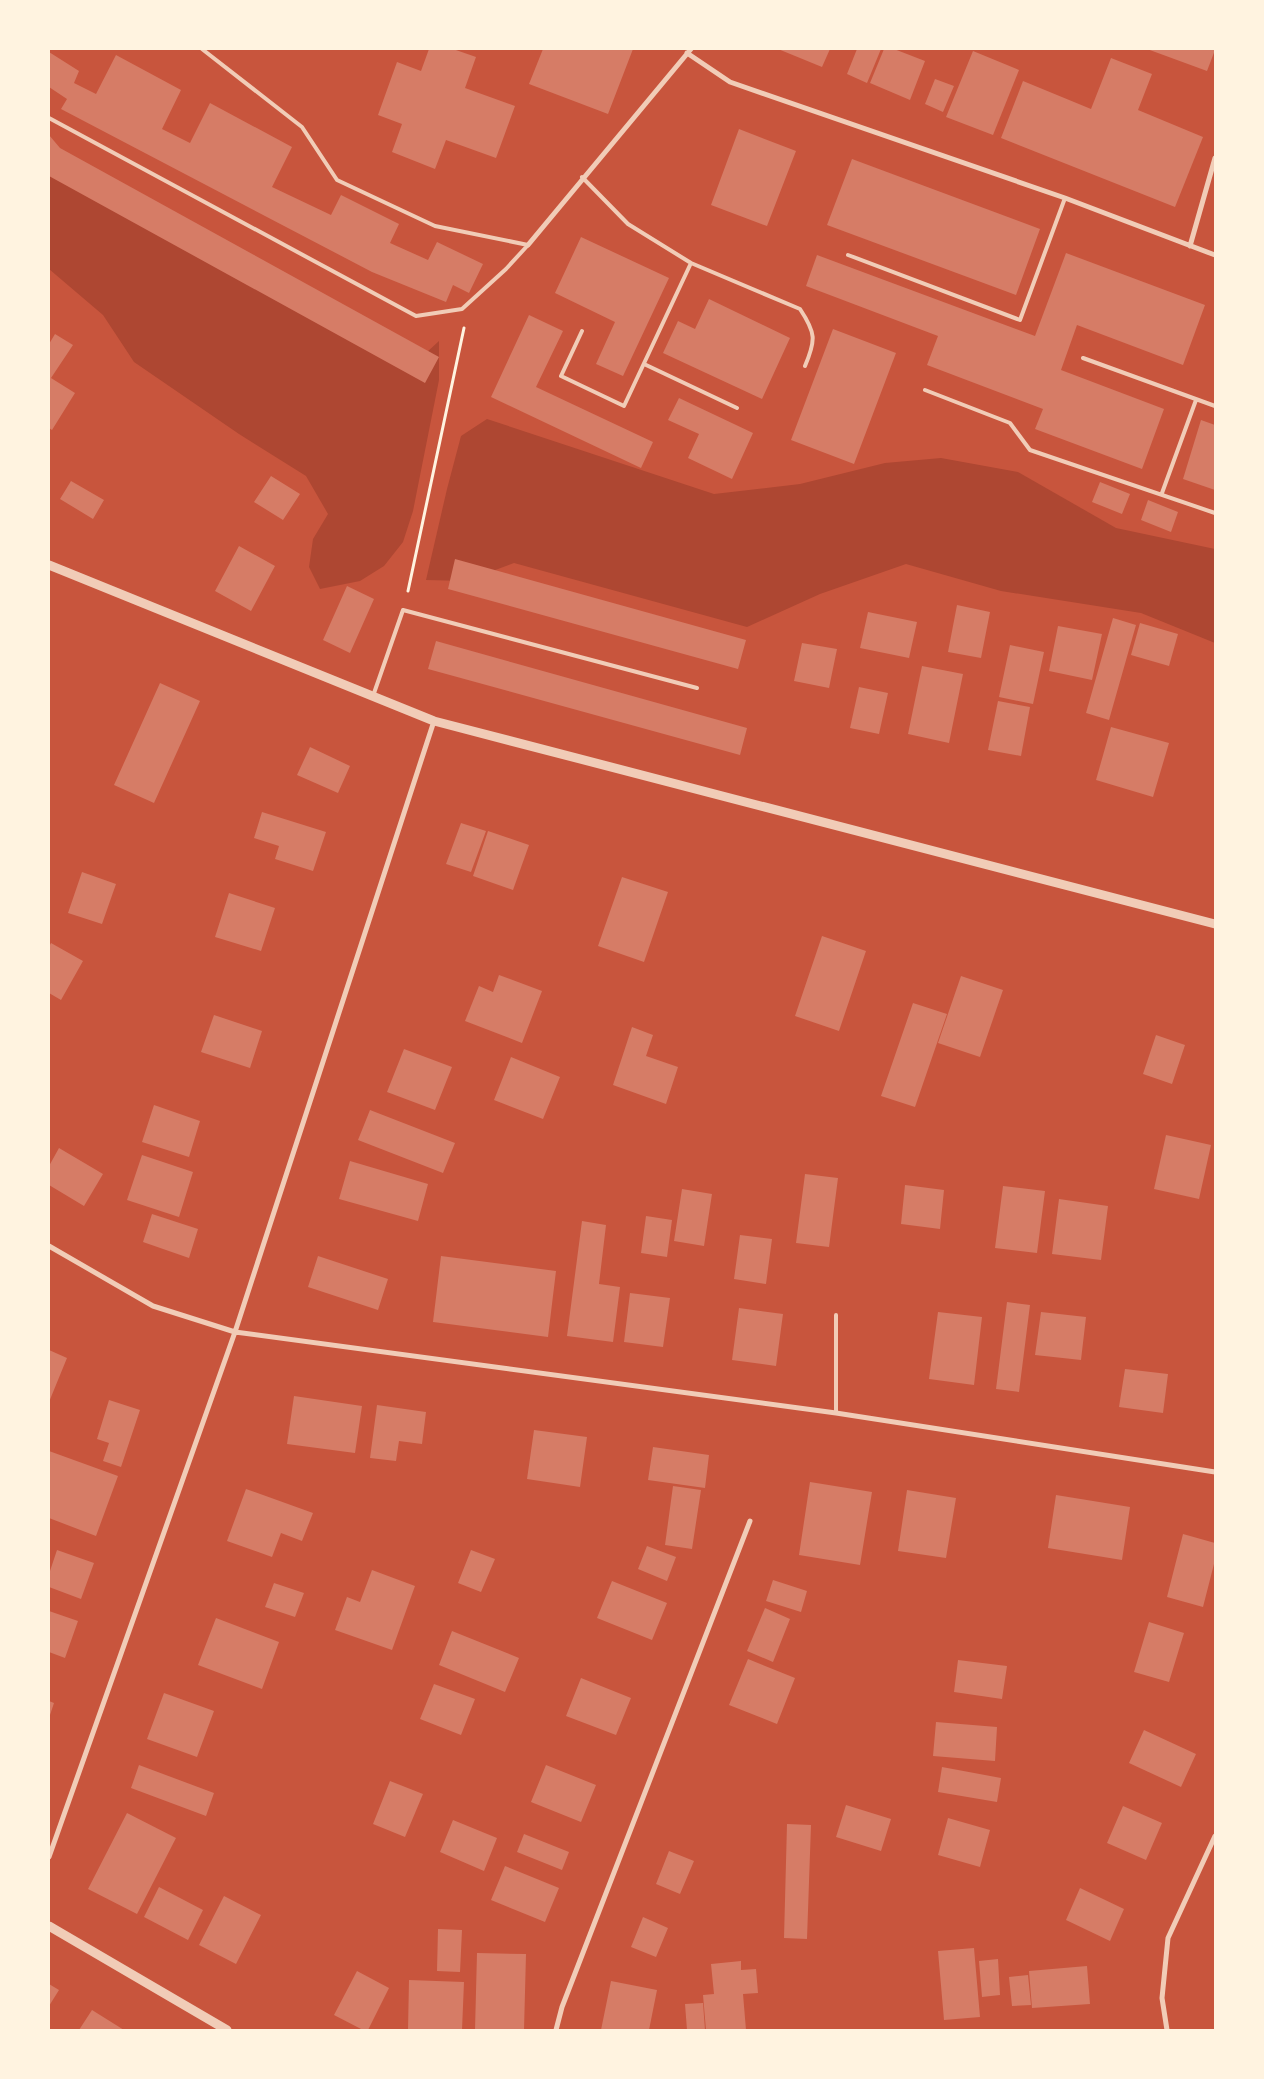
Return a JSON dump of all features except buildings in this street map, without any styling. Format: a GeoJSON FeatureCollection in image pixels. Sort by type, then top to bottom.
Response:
{"type":"FeatureCollection","features":[{"type":"Feature","properties":{"kind":"street"},"geometry":{"type":"LineString","coordinates":[[528,245],[582,177],[689,51],[730,82],[1065,198],[1215,255]]}},
{"type":"Feature","properties":{"kind":"street"},"geometry":{"type":"LineString","coordinates":[[1190,246],[1215,158]]}},
{"type":"Feature","properties":{"kind":"street"},"geometry":{"type":"LineString","coordinates":[[49,565],[434,721],[1215,924]]}},
{"type":"Feature","properties":{"kind":"street"},"geometry":{"type":"LineString","coordinates":[[49,1858],[235,1332],[434,721]]}},
{"type":"Feature","properties":{"kind":"street"},"geometry":{"type":"LineString","coordinates":[[49,1246],[153,1306],[235,1332],[836,1413],[1215,1472]]}},
{"type":"Feature","properties":{"kind":"street"},"geometry":{"type":"LineString","coordinates":[[556,2030],[562,2007],[750,1521]]}},
{"type":"Feature","properties":{"kind":"street"},"geometry":{"type":"LineString","coordinates":[[1167,2030],[1162,1998],[1168,1938],[1215,1836]]}},
{"type":"Feature","properties":{"kind":"street"},"geometry":{"type":"LineString","coordinates":[[49,1926],[227,2030]]}},
{"type":"Feature","properties":{"kind":"lane"},"geometry":{"type":"LineString","coordinates":[[202,49],[302,127],[337,180],[435,226],[528,245]]}},
{"type":"Feature","properties":{"kind":"lane"},"geometry":{"type":"LineString","coordinates":[[49,118],[416,316],[462,309],[506,269],[528,245]]}},
{"type":"Feature","properties":{"kind":"lane"},"geometry":{"type":"LineString","coordinates":[[582,177],[628,224],[691,263],[800,309],[811,325],[814,345],[805,366]]}},
{"type":"Feature","properties":{"kind":"lane"},"geometry":{"type":"LineString","coordinates":[[848,255],[1020,320],[1065,198]]}},
{"type":"Feature","properties":{"kind":"lane"},"geometry":{"type":"LineString","coordinates":[[582,332],[561,376],[624,406],[691,263]]}},
{"type":"Feature","properties":{"kind":"lane"},"geometry":{"type":"LineString","coordinates":[[1083,358],[1215,406]]}},
{"type":"Feature","properties":{"kind":"lane"},"geometry":{"type":"LineString","coordinates":[[644,364],[737,408]]}},
{"type":"Feature","properties":{"kind":"lane"},"geometry":{"type":"LineString","coordinates":[[925,390],[1010,423],[1030,450],[1162,493],[1215,513]]}},
{"type":"Feature","properties":{"kind":"lane"},"geometry":{"type":"LineString","coordinates":[[1162,493],[1196,400]]}},
{"type":"Feature","properties":{"kind":"lane"},"geometry":{"type":"LineString","coordinates":[[373,696],[403,610],[697,688]]}},
{"type":"Feature","properties":{"kind":"lane"},"geometry":{"type":"LineString","coordinates":[[836,1315],[836,1413]]}},
{"type":"Feature","properties":{"kind":"path"},"geometry":{"type":"LineString","coordinates":[[408,591],[464,327]]}},
{"type":"Feature","properties":{"kind":"shaded area"},"geometry":{"type":"Polygon","coordinates":[[[49,164],[413,365],[439,341],[439,380],[413,511],[403,542],[384,566],[360,581],[320,589],[309,567],[313,539],[328,514],[306,476],[239,434],[134,362],[103,315],[49,269],[49,164]]]}},
{"type":"Feature","properties":{"kind":"shaded area"},"geometry":{"type":"Polygon","coordinates":[[[487,419],[714,494],[800,484],[885,463],[941,458],[1018,472],[1116,528],[1215,549],[1215,643],[1141,613],[1001,591],[906,564],[820,594],[747,627],[514,563],[466,581],[426,580],[461,436],[487,419]]]}}]}
